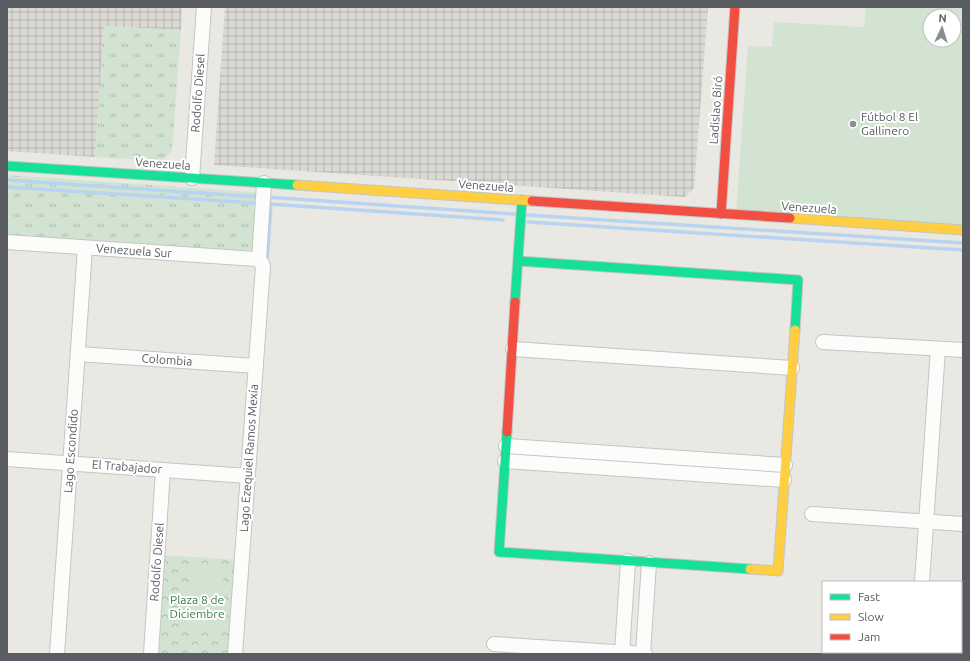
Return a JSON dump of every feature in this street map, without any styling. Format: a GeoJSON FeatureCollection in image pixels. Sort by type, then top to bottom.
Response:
{"type":"FeatureCollection","features":[{"type":"Feature","properties":{"kind":"street","name":"Rodolfo Diesel"},"geometry":{"type":"LineString","coordinates":[[192,178],[204,7]]}},
{"type":"Feature","properties":{"kind":"street","name":"Ladislao Biró"},"geometry":{"type":"LineString","coordinates":[[721,214],[735,7]]}},
{"type":"Feature","properties":{"kind":"street","name":"Venezuela"},"geometry":{"type":"LineString","coordinates":[[7,166],[963,230]]}},
{"type":"Feature","properties":{"kind":"street","name":"Lago Ezequiel Ramos Mexía"},"geometry":{"type":"LineString","coordinates":[[235,654],[256,366],[262,266],[260,261],[264,183]]}},
{"type":"Feature","properties":{"kind":"street"},"geometry":{"type":"LineString","coordinates":[[518,261],[798,280],[778,571],[499,552],[513,349],[518,261],[522,200]]}},
{"type":"Feature","properties":{"kind":"street","name":"Venezuela Sur"},"geometry":{"type":"LineString","coordinates":[[7,242],[260,261]]}},
{"type":"Feature","properties":{"kind":"street","name":"Lago Escondido"},"geometry":{"type":"LineString","coordinates":[[57,654],[85,248]]}},
{"type":"Feature","properties":{"kind":"street"},"geometry":{"type":"LineString","coordinates":[[823,342],[963,350]]}},
{"type":"Feature","properties":{"kind":"street"},"geometry":{"type":"LineString","coordinates":[[513,349],[792,368]]}},
{"type":"Feature","properties":{"kind":"street"},"geometry":{"type":"LineString","coordinates":[[922,581],[938,349]]}},
{"type":"Feature","properties":{"kind":"street","name":"Colombia"},"geometry":{"type":"LineString","coordinates":[[78,354],[256,366]]}},
{"type":"Feature","properties":{"kind":"street"},"geometry":{"type":"LineString","coordinates":[[506,446],[785,465]]}},
{"type":"Feature","properties":{"kind":"street","name":"El Trabajador"},"geometry":{"type":"LineString","coordinates":[[7,459],[248,476]]}},
{"type":"Feature","properties":{"kind":"street"},"geometry":{"type":"LineString","coordinates":[[505,461],[784,480]]}},
{"type":"Feature","properties":{"kind":"street","name":"Rodolfo Diesel"},"geometry":{"type":"LineString","coordinates":[[151,654],[163,470]]}},
{"type":"Feature","properties":{"kind":"street"},"geometry":{"type":"LineString","coordinates":[[812,514],[963,524]]}},
{"type":"Feature","properties":{"kind":"street"},"geometry":{"type":"LineString","coordinates":[[622,653],[628,561]]}},
{"type":"Feature","properties":{"kind":"street"},"geometry":{"type":"LineString","coordinates":[[494,644],[643,654],[649,563]]}},
{"type":"Feature","properties":{"kind":"shaded area"},"geometry":{"type":"Polygon","coordinates":[[[7,7],[182,7],[181,30],[104,26],[95,157],[7,151],[7,7]]]}},
{"type":"Feature","properties":{"kind":"shaded area"},"geometry":{"type":"Polygon","coordinates":[[[225,7],[708,7],[694,188],[685,197],[214,165],[225,7]]]}},
{"type":"Feature","properties":{"kind":"green space"},"geometry":{"type":"Polygon","coordinates":[[[866,7],[963,7],[963,17],[962,8],[922,8],[922,14],[866,10],[866,7]]]}},
{"type":"Feature","properties":{"kind":"green space","name":"Fútbol 8 El Gallinero"},"geometry":{"type":"Polygon","coordinates":[[[866,10],[922,14],[922,48],[962,48],[963,17],[963,229],[736,213],[748,46],[772,47],[774,22],[864,27],[866,10]]]}},
{"type":"Feature","properties":{"kind":"green space"},"geometry":{"type":"Polygon","coordinates":[[[104,26],[181,30],[172,151],[162,161],[95,157],[104,26]]]}},
{"type":"Feature","properties":{"kind":"green space"},"geometry":{"type":"Polygon","coordinates":[[[7,175],[266,193],[262,254],[7,236],[7,175]]]}},
{"type":"Feature","properties":{"kind":"green space","name":"Plaza 8 de Diciembre"},"geometry":{"type":"Polygon","coordinates":[[[163,555],[238,560],[232,654],[157,654],[163,555]]]}},
{"type":"Feature","properties":{"kind":"green space"},"geometry":{"type":"Polygon","coordinates":[[[192,563],[224,565],[220,629],[188,627],[192,563]]]}},
{"type":"Feature","properties":{"kind":"waterway"},"geometry":{"type":"LineString","coordinates":[[7,180],[259,197]]}},
{"type":"Feature","properties":{"kind":"waterway"},"geometry":{"type":"LineString","coordinates":[[7,187],[255,203]]}},
{"type":"Feature","properties":{"kind":"waterway"},"geometry":{"type":"LineString","coordinates":[[266,197],[515,214]]}},
{"type":"Feature","properties":{"kind":"waterway"},"geometry":{"type":"LineString","coordinates":[[270,204],[503,220]]}},
{"type":"Feature","properties":{"kind":"waterway"},"geometry":{"type":"LineString","coordinates":[[267,263],[271,204]]}},
{"type":"Feature","properties":{"kind":"waterway"},"geometry":{"type":"LineString","coordinates":[[527,215],[963,243]]}},
{"type":"Feature","properties":{"kind":"waterway"},"geometry":{"type":"LineString","coordinates":[[528,222],[963,250]]}},
{"type":"Feature","properties":{"kind":"traffic: fast"},"geometry":{"type":"LineString","coordinates":[[7,166],[297,185]]}},
{"type":"Feature","properties":{"kind":"traffic: fast"},"geometry":{"type":"LineString","coordinates":[[515,302],[522,200]]}},
{"type":"Feature","properties":{"kind":"traffic: fast"},"geometry":{"type":"LineString","coordinates":[[518,261],[798,280],[795,330]]}},
{"type":"Feature","properties":{"kind":"traffic: fast"},"geometry":{"type":"LineString","coordinates":[[507,432],[499,552],[750,569]]}},
{"type":"Feature","properties":{"kind":"traffic: slow"},"geometry":{"type":"LineString","coordinates":[[297,185],[532,201]]}},
{"type":"Feature","properties":{"kind":"traffic: slow"},"geometry":{"type":"LineString","coordinates":[[790,218],[963,230]]}},
{"type":"Feature","properties":{"kind":"traffic: slow"},"geometry":{"type":"LineString","coordinates":[[750,569],[778,571],[795,330]]}},
{"type":"Feature","properties":{"kind":"traffic: jam"},"geometry":{"type":"LineString","coordinates":[[721,214],[735,7]]}},
{"type":"Feature","properties":{"kind":"traffic: jam"},"geometry":{"type":"LineString","coordinates":[[532,201],[790,218]]}},
{"type":"Feature","properties":{"kind":"traffic: jam"},"geometry":{"type":"LineString","coordinates":[[507,432],[515,302]]}},
{"type":"Feature","properties":{"kind":"place","name":"Fútbol 8 El Gallinero"},"geometry":{"type":"Point","coordinates":[853,124]}}]}
